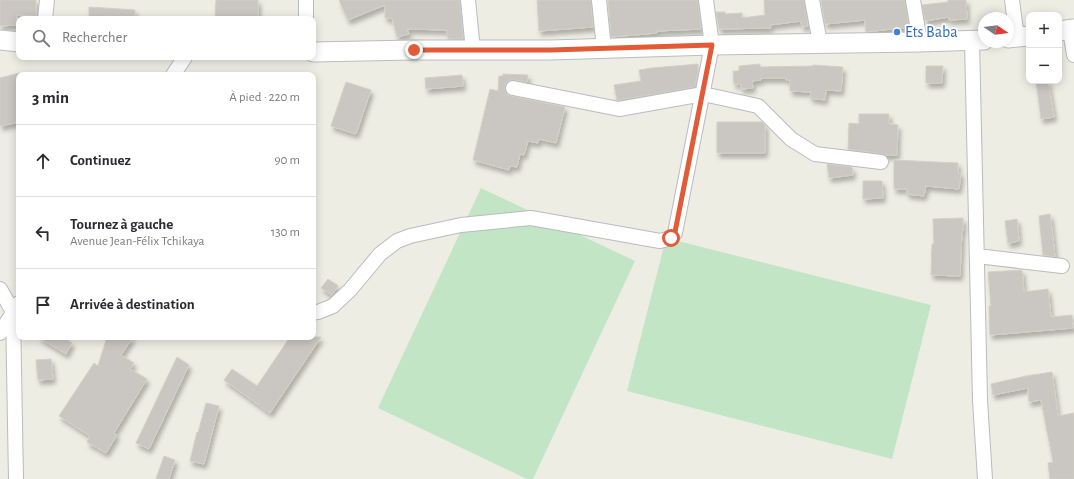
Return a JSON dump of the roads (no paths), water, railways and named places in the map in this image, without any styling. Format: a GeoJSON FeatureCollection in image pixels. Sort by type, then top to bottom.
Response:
{"type":"FeatureCollection","features":[{"type":"Feature","properties":{"kind":"street"},"geometry":{"type":"LineString","coordinates":[[45,16],[48,0]]}},
{"type":"Feature","properties":{"kind":"street"},"geometry":{"type":"LineString","coordinates":[[306,0],[306,16]]}},
{"type":"Feature","properties":{"kind":"street"},"geometry":{"type":"LineString","coordinates":[[468,0],[473,50]]}},
{"type":"Feature","properties":{"kind":"street"},"geometry":{"type":"LineString","coordinates":[[599,0],[604,49]]}},
{"type":"Feature","properties":{"kind":"street"},"geometry":{"type":"LineString","coordinates":[[316,312],[333,306],[350,290],[380,254],[397,241],[410,236],[461,225],[532,218],[660,241],[671,238],[675,232],[712,45],[706,0]]}},
{"type":"Feature","properties":{"kind":"street"},"geometry":{"type":"LineString","coordinates":[[812,0],[820,43]]}},
{"type":"Feature","properties":{"kind":"street"},"geometry":{"type":"LineString","coordinates":[[913,0],[920,42]]}},
{"type":"Feature","properties":{"kind":"street"},"geometry":{"type":"LineString","coordinates":[[1012,0],[1018,37]]}},
{"type":"Feature","properties":{"kind":"street"},"geometry":{"type":"LineString","coordinates":[[1068,30],[1074,55]]}},
{"type":"Feature","properties":{"kind":"street"},"geometry":{"type":"LineString","coordinates":[[0,40],[16,42]]}},
{"type":"Feature","properties":{"kind":"street"},"geometry":{"type":"LineString","coordinates":[[316,52],[551,50],[712,45],[978,41],[977,256],[980,400],[985,479]]}},
{"type":"Feature","properties":{"kind":"street"},"geometry":{"type":"LineString","coordinates":[[175,72],[183,60]]}},
{"type":"Feature","properties":{"kind":"street"},"geometry":{"type":"LineString","coordinates":[[513,88],[619,109],[703,94],[758,106],[791,139],[815,154],[881,162]]}},
{"type":"Feature","properties":{"kind":"street"},"geometry":{"type":"LineString","coordinates":[[977,256],[1062,266]]}},
{"type":"Feature","properties":{"kind":"street"},"geometry":{"type":"LineString","coordinates":[[0,289],[16,308],[16,479]]}},
{"type":"Feature","properties":{"kind":"street"},"geometry":{"type":"LineString","coordinates":[[0,333],[16,308]]}},
{"type":"Feature","properties":{"kind":"place","name":"Ets Baba"},"geometry":{"type":"Point","coordinates":[897,32]}}]}
